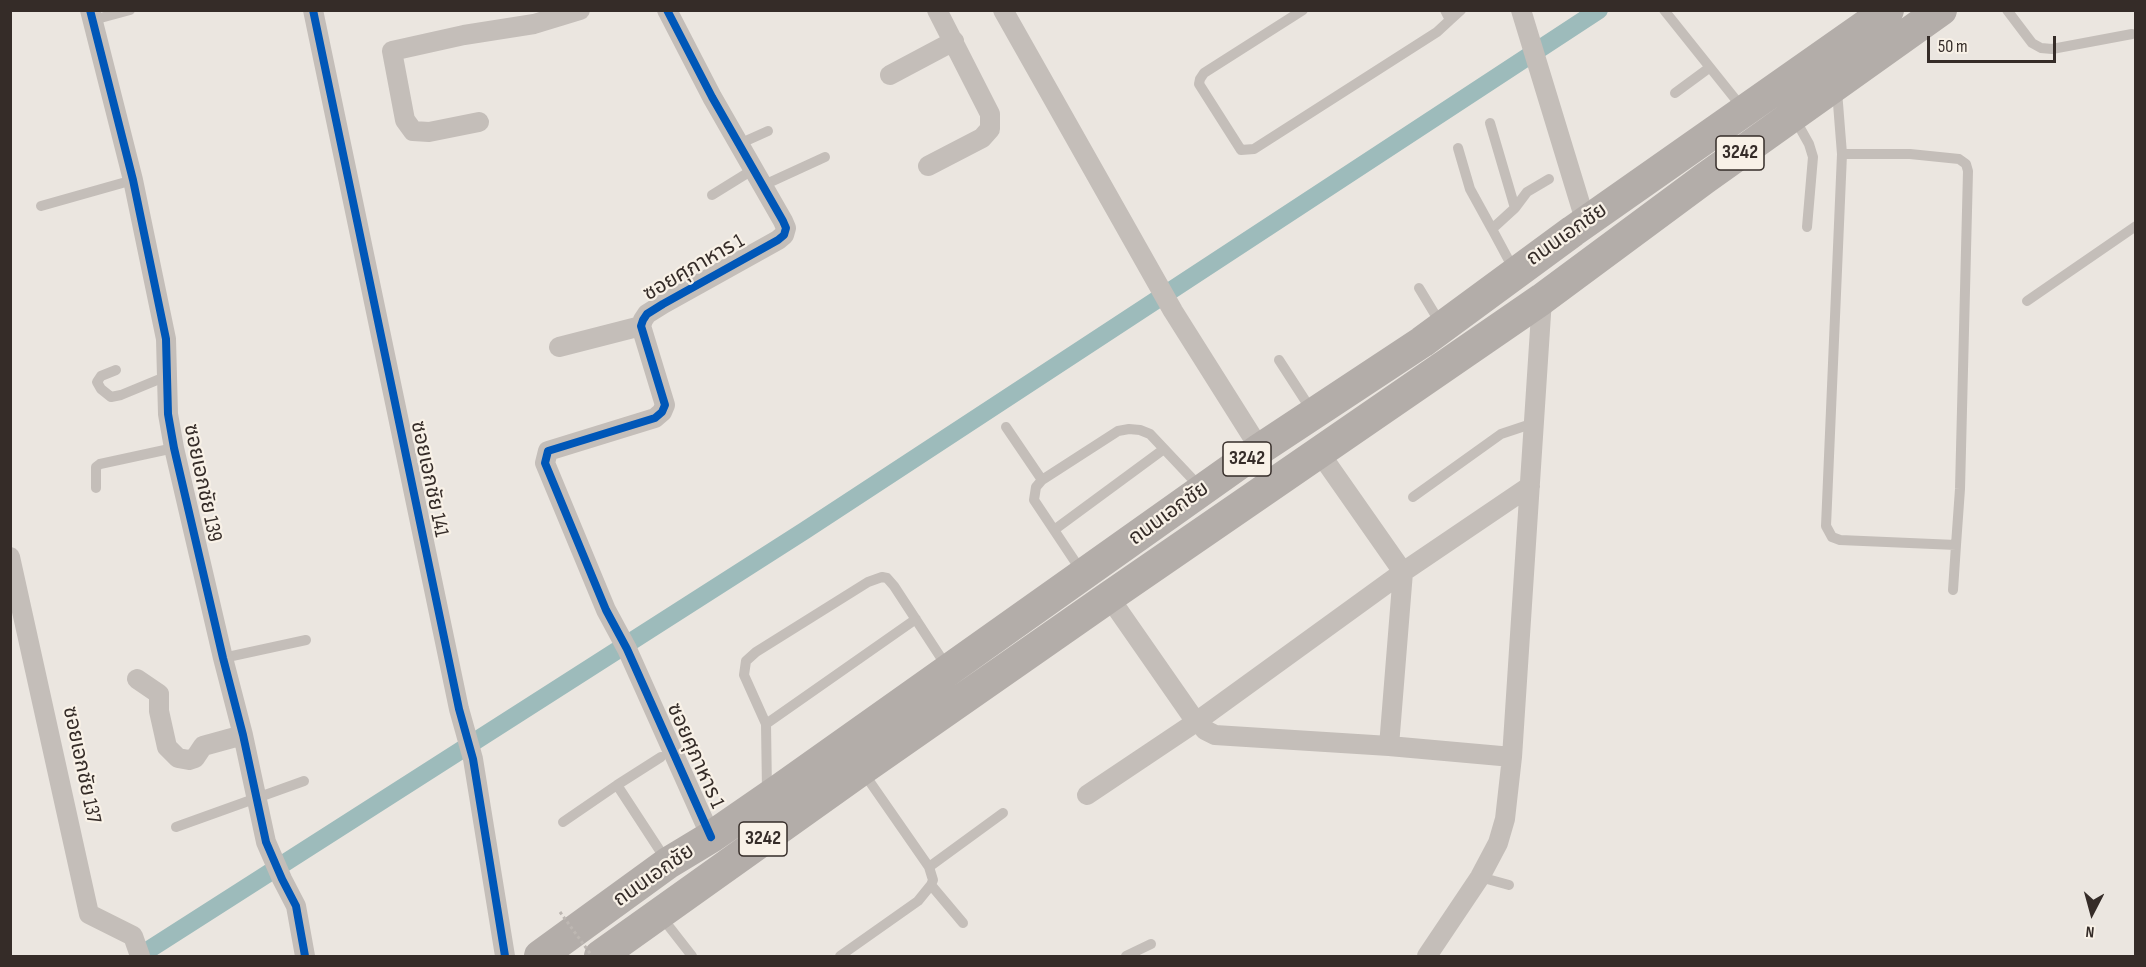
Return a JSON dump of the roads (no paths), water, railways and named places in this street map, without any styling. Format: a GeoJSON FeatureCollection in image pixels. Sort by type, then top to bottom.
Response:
{"type":"FeatureCollection","features":[{"type":"Feature","properties":{"kind":"main road","name":"ถนนเอกชัย"},"geometry":{"type":"LineString","coordinates":[[540,957],[668,863],[711,837],[767,798],[1260,449],[1422,342],[1744,110],[1888,10]]}},
{"type":"Feature","properties":{"kind":"main road","name":"ถนนเอกชัย"},"geometry":{"type":"LineString","coordinates":[[600,957],[861,770],[1542,299],[1704,179],[1941,10]]}},
{"type":"Feature","properties":{"kind":"main road"},"geometry":{"type":"LineString","coordinates":[[1524,267],[1542,299]]}},
{"type":"Feature","properties":{"kind":"street","name":"ซอยเอกชัย 141"},"geometry":{"type":"LineString","coordinates":[[313,10],[459,709],[473,759],[505,957]]}},
{"type":"Feature","properties":{"kind":"street"},"geometry":{"type":"LineString","coordinates":[[479,122],[429,132],[413,131],[405,120],[393,51],[464,35],[523,26],[580,10]]}},
{"type":"Feature","properties":{"kind":"street","name":"ซอยศุภาหาร 1"},"geometry":{"type":"LineString","coordinates":[[667,10],[786,228],[784,235],[647,314],[641,326],[665,405],[656,418],[548,451],[545,463],[606,610],[627,649],[711,837]]}},
{"type":"Feature","properties":{"kind":"street"},"geometry":{"type":"LineString","coordinates":[[928,166],[982,138],[990,129],[990,114],[937,10]]}},
{"type":"Feature","properties":{"kind":"street"},"geometry":{"type":"LineString","coordinates":[[1003,10],[1173,311],[1260,449]]}},
{"type":"Feature","properties":{"kind":"street"},"geometry":{"type":"LineString","coordinates":[[1521,10],[1586,223]]}},
{"type":"Feature","properties":{"kind":"street","name":"ซอยเอกชัย 139"},"geometry":{"type":"LineString","coordinates":[[91,15],[133,180],[166,339],[168,414],[174,448],[267,842],[296,906],[305,957]]}},
{"type":"Feature","properties":{"kind":"street"},"geometry":{"type":"LineString","coordinates":[[890,75],[954,41]]}},
{"type":"Feature","properties":{"kind":"street"},"geometry":{"type":"LineString","coordinates":[[1427,957],[1480,878],[1498,843],[1505,819],[1512,757],[1542,299]]}},
{"type":"Feature","properties":{"kind":"street"},"geometry":{"type":"LineString","coordinates":[[559,347],[641,326]]}},
{"type":"Feature","properties":{"kind":"street"},"geometry":{"type":"LineString","coordinates":[[1319,452],[1403,572],[1389,746]]}},
{"type":"Feature","properties":{"kind":"street"},"geometry":{"type":"LineString","coordinates":[[1087,795],[1197,721],[1403,572],[1530,486]]}},
{"type":"Feature","properties":{"kind":"street","name":"ซอยเอกชัย 137"},"geometry":{"type":"LineString","coordinates":[[10,557],[89,914],[134,936],[140,957]]}},
{"type":"Feature","properties":{"kind":"street"},"geometry":{"type":"LineString","coordinates":[[1109,597],[1197,721],[1215,735],[1389,746],[1512,757]]}},
{"type":"Feature","properties":{"kind":"street"},"geometry":{"type":"LineString","coordinates":[[137,680],[159,694],[159,711],[167,747],[178,758],[189,760],[195,758],[203,746],[243,735]]}},
{"type":"Feature","properties":{"kind":"lane"},"geometry":{"type":"LineString","coordinates":[[91,15],[130,10]]}},
{"type":"Feature","properties":{"kind":"lane"},"geometry":{"type":"LineString","coordinates":[[1303,10],[1204,74],[1200,79],[1199,84],[1241,150],[1254,149],[1437,32],[1447,15],[1461,10]]}},
{"type":"Feature","properties":{"kind":"lane"},"geometry":{"type":"LineString","coordinates":[[1664,10],[1744,110]]}},
{"type":"Feature","properties":{"kind":"lane"},"geometry":{"type":"LineString","coordinates":[[2007,10],[2031,43],[2042,48],[2052,49],[2132,34]]}},
{"type":"Feature","properties":{"kind":"lane"},"geometry":{"type":"LineString","coordinates":[[1675,93],[1709,68]]}},
{"type":"Feature","properties":{"kind":"lane"},"geometry":{"type":"LineString","coordinates":[[1836,86],[1842,154],[1826,526],[1832,537],[1839,540],[1956,545]]}},
{"type":"Feature","properties":{"kind":"lane"},"geometry":{"type":"LineString","coordinates":[[1793,116],[1809,144],[1813,157],[1812,190],[1807,227]]}},
{"type":"Feature","properties":{"kind":"lane"},"geometry":{"type":"LineString","coordinates":[[1490,123],[1515,208]]}},
{"type":"Feature","properties":{"kind":"lane"},"geometry":{"type":"LineString","coordinates":[[739,144],[768,131]]}},
{"type":"Feature","properties":{"kind":"lane"},"geometry":{"type":"LineString","coordinates":[[1458,148],[1470,189],[1492,229],[1524,267]]}},
{"type":"Feature","properties":{"kind":"lane"},"geometry":{"type":"LineString","coordinates":[[1842,154],[1910,154],[1959,159],[1966,164],[1968,171],[1960,489],[1953,590]]}},
{"type":"Feature","properties":{"kind":"lane"},"geometry":{"type":"LineString","coordinates":[[712,195],[759,177],[825,157]]}},
{"type":"Feature","properties":{"kind":"lane"},"geometry":{"type":"LineString","coordinates":[[1492,229],[1515,208],[1527,192],[1549,179]]}},
{"type":"Feature","properties":{"kind":"lane"},"geometry":{"type":"LineString","coordinates":[[41,206],[133,180]]}},
{"type":"Feature","properties":{"kind":"lane"},"geometry":{"type":"LineString","coordinates":[[2028,301],[2136,226]]}},
{"type":"Feature","properties":{"kind":"lane"},"geometry":{"type":"LineString","coordinates":[[1419,288],[1442,326]]}},
{"type":"Feature","properties":{"kind":"lane"},"geometry":{"type":"LineString","coordinates":[[1279,360],[1314,414]]}},
{"type":"Feature","properties":{"kind":"lane"},"geometry":{"type":"LineString","coordinates":[[116,370],[101,376],[97,382],[100,389],[111,397],[130,392],[167,376]]}},
{"type":"Feature","properties":{"kind":"lane"},"geometry":{"type":"LineString","coordinates":[[1413,497],[1501,434],[1534,423]]}},
{"type":"Feature","properties":{"kind":"lane"},"geometry":{"type":"LineString","coordinates":[[1006,427],[1042,480]]}},
{"type":"Feature","properties":{"kind":"lane"},"geometry":{"type":"LineString","coordinates":[[1084,575],[1035,500],[1036,487],[1042,480],[1118,431],[1140,430],[1150,434],[1202,490]]}},
{"type":"Feature","properties":{"kind":"lane"},"geometry":{"type":"LineString","coordinates":[[96,488],[96,467],[174,448]]}},
{"type":"Feature","properties":{"kind":"lane"},"geometry":{"type":"LineString","coordinates":[[1054,530],[1164,449]]}},
{"type":"Feature","properties":{"kind":"lane"},"geometry":{"type":"LineString","coordinates":[[767,798],[766,724],[744,675],[746,662],[756,651],[868,582],[882,577],[894,586],[948,669]]}},
{"type":"Feature","properties":{"kind":"lane"},"geometry":{"type":"LineString","coordinates":[[766,724],[916,619]]}},
{"type":"Feature","properties":{"kind":"lane"},"geometry":{"type":"LineString","coordinates":[[223,658],[306,640]]}},
{"type":"Feature","properties":{"kind":"lane"},"geometry":{"type":"LineString","coordinates":[[563,822],[662,757]]}},
{"type":"Feature","properties":{"kind":"lane"},"geometry":{"type":"LineString","coordinates":[[840,957],[918,901],[932,885],[933,880],[929,867],[861,770]]}},
{"type":"Feature","properties":{"kind":"lane"},"geometry":{"type":"LineString","coordinates":[[176,826],[304,781]]}},
{"type":"Feature","properties":{"kind":"lane"},"geometry":{"type":"LineString","coordinates":[[617,785],[668,863]]}},
{"type":"Feature","properties":{"kind":"lane"},"geometry":{"type":"LineString","coordinates":[[929,867],[1003,813]]}},
{"type":"Feature","properties":{"kind":"lane"},"geometry":{"type":"LineString","coordinates":[[1480,878],[1509,885]]}},
{"type":"Feature","properties":{"kind":"lane"},"geometry":{"type":"LineString","coordinates":[[932,885],[963,923]]}},
{"type":"Feature","properties":{"kind":"lane"},"geometry":{"type":"LineString","coordinates":[[660,915],[692,956]]}},
{"type":"Feature","properties":{"kind":"lane"},"geometry":{"type":"LineString","coordinates":[[1126,957],[1151,944]]}},
{"type":"Feature","properties":{"kind":"waterway"},"geometry":{"type":"LineString","coordinates":[[139,956],[804,531],[1599,10]]}}]}
